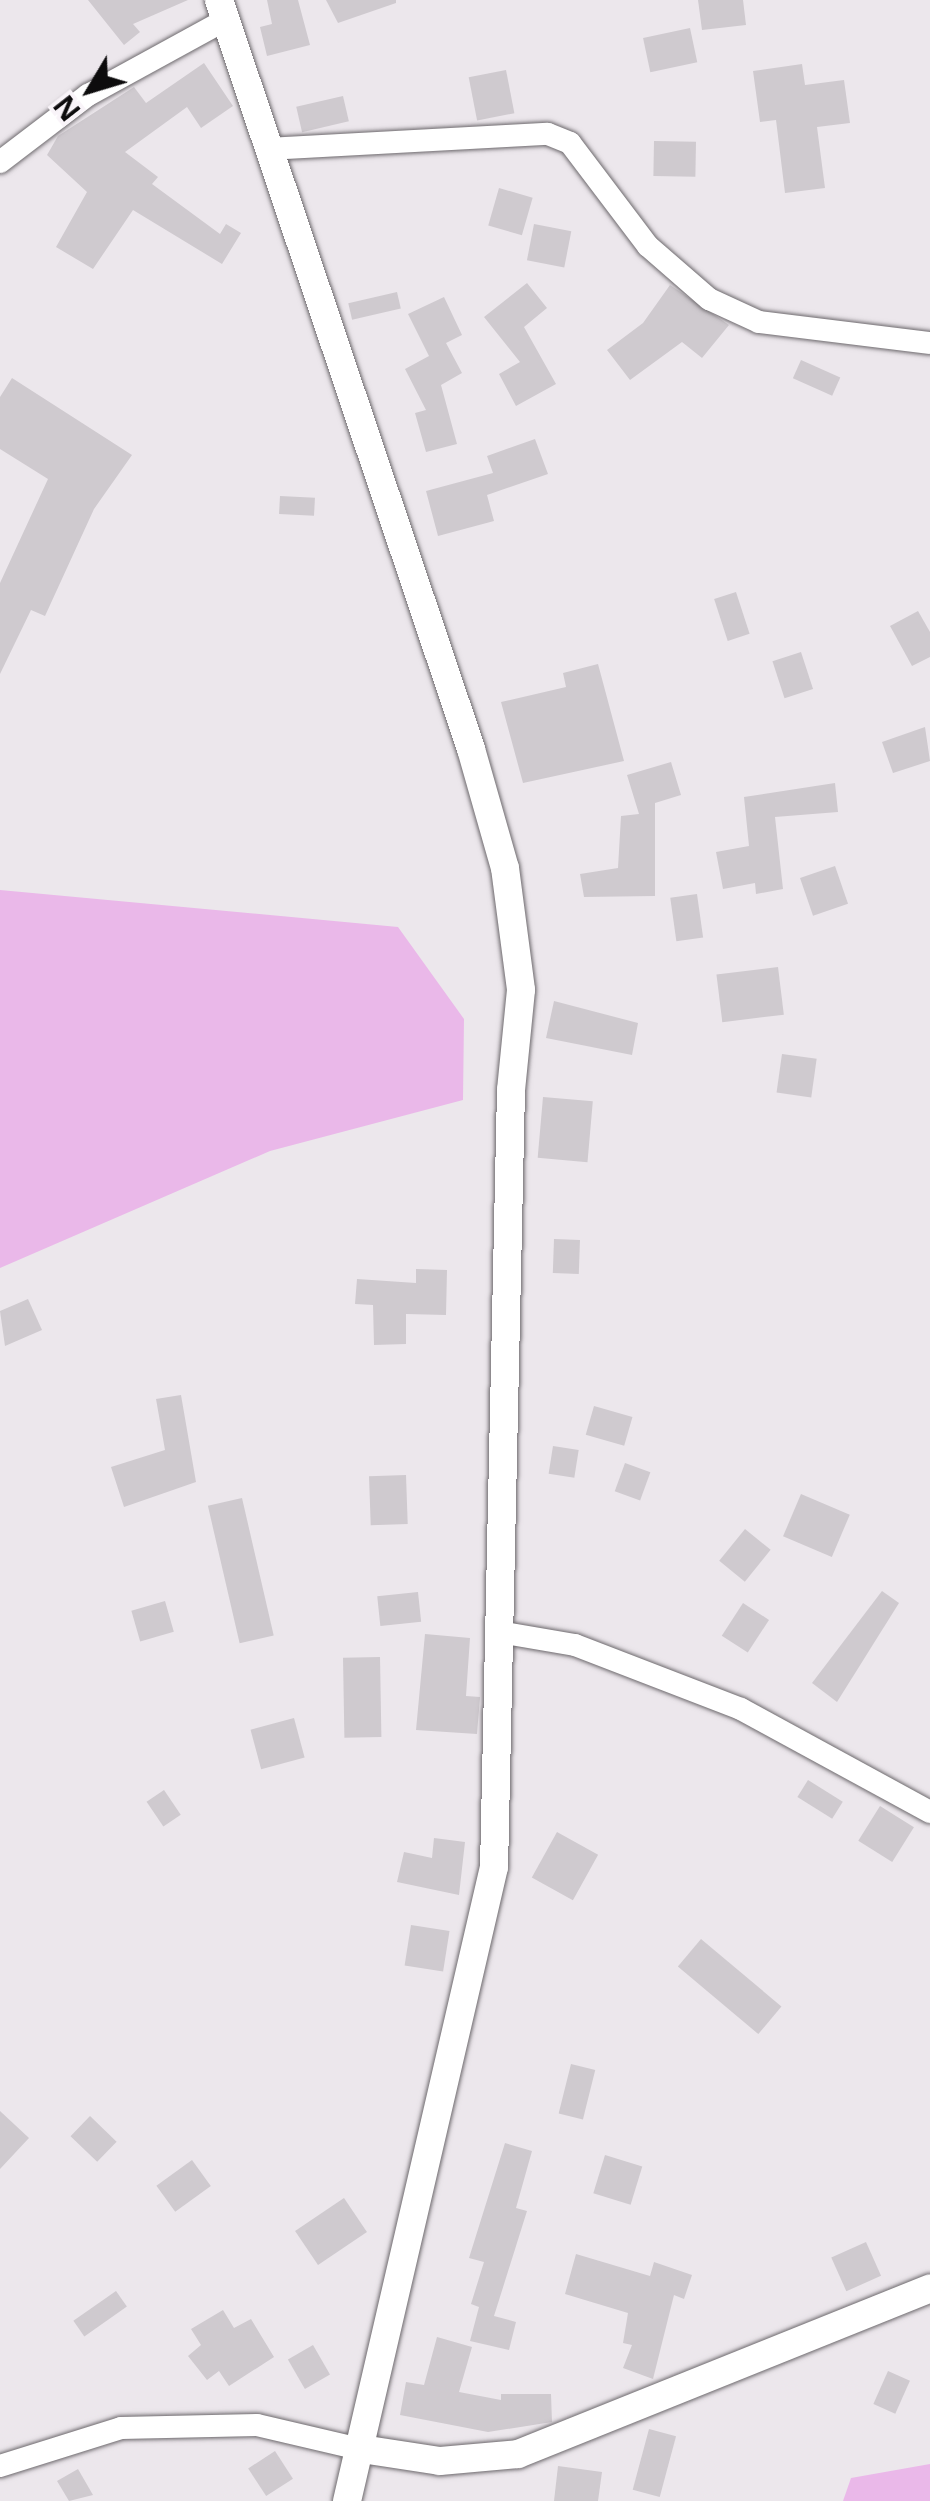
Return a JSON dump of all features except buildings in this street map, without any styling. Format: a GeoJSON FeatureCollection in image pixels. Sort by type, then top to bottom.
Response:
{"type":"FeatureCollection","features":[{"type":"Feature","properties":{"kind":"street"},"geometry":{"type":"LineString","coordinates":[[0,162],[88,95],[222,10],[505,868],[521,990],[498,1632],[494,1866],[340,2495]]}},
{"type":"Feature","properties":{"kind":"street"},"geometry":{"type":"LineString","coordinates":[[267,149],[548,134],[570,143],[648,246],[709,299],[758,322],[930,344]]}},
{"type":"Feature","properties":{"kind":"street"},"geometry":{"type":"LineString","coordinates":[[498,1632],[575,1645],[741,1709],[930,1812]]}},
{"type":"Feature","properties":{"kind":"street"},"geometry":{"type":"LineString","coordinates":[[0,2466],[120,2428],[258,2426],[354,2448],[440,2460],[518,2454],[930,2288]]}},
{"type":"Feature","properties":{"kind":"shaded area"},"geometry":{"type":"Polygon","coordinates":[[[0,890],[398,927],[464,1019],[463,1100],[270,1151],[0,1268],[0,890]]]}},
{"type":"Feature","properties":{"kind":"shaded area"},"geometry":{"type":"Polygon","coordinates":[[[930,2464],[930,2501],[843,2501],[851,2478],[930,2464]]]}}]}
